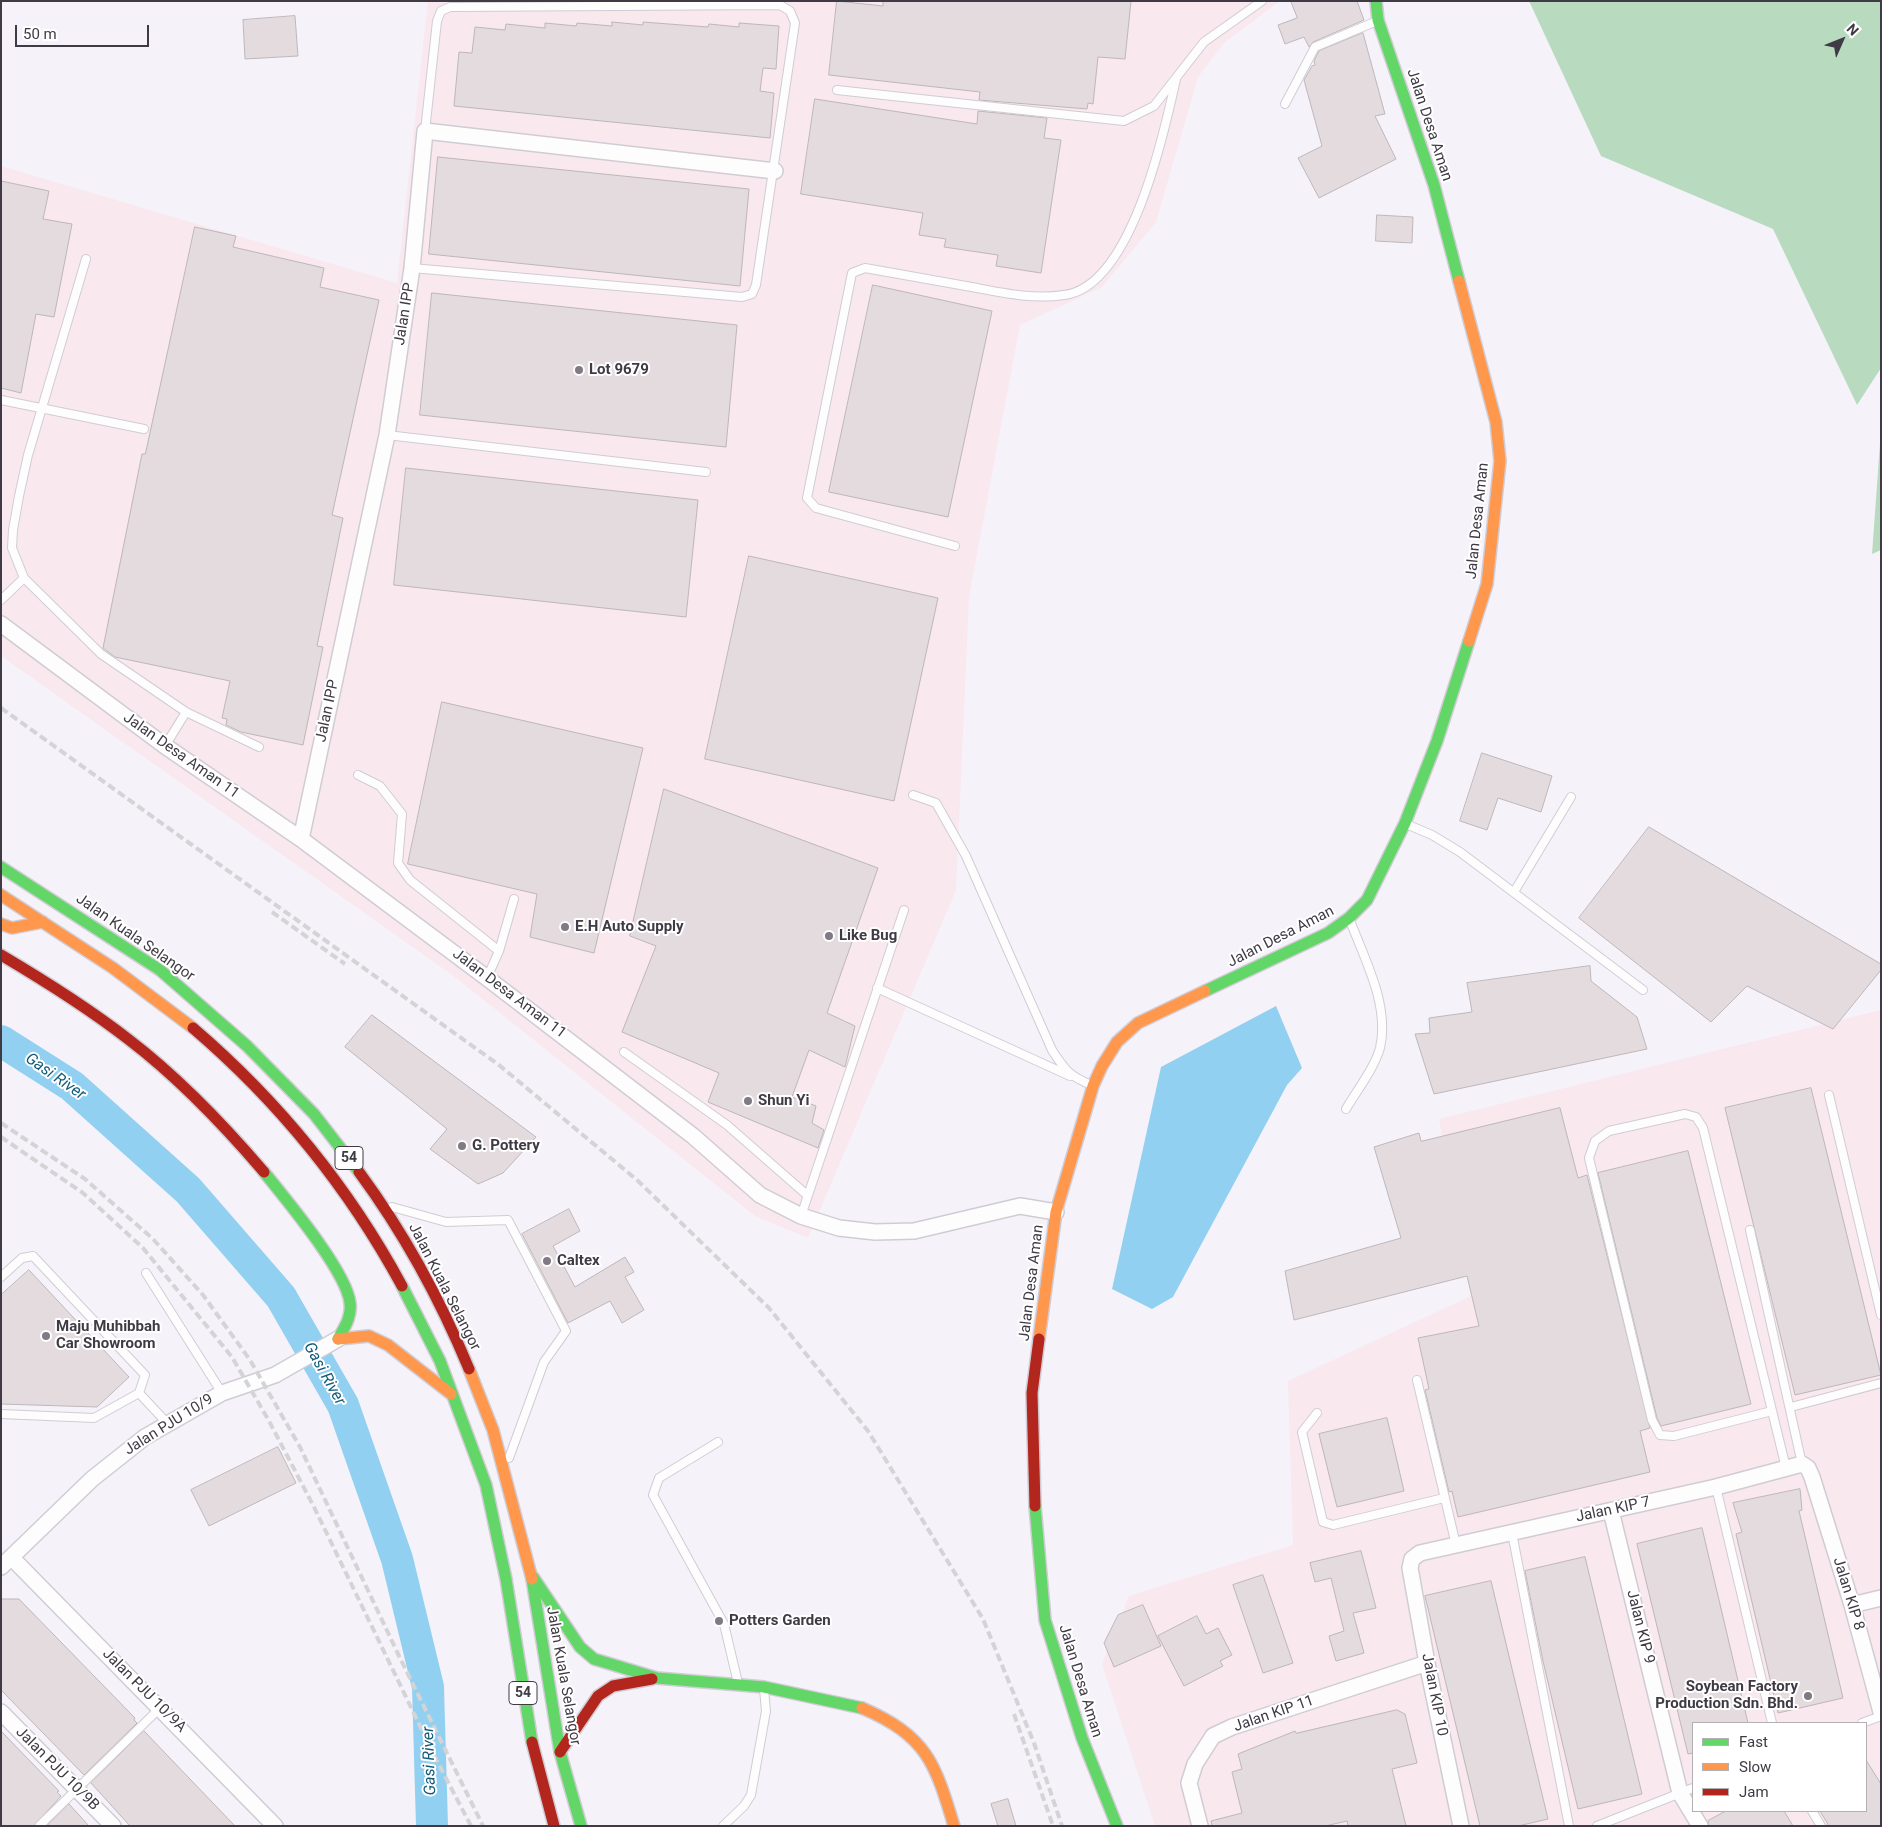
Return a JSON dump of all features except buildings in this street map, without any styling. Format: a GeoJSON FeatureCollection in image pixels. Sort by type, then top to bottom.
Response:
{"type":"FeatureCollection","features":[{"type":"Feature","properties":{"kind":"main road","name":"Jalan Desa Aman"},"geometry":{"type":"LineString","coordinates":[[1117,1826],[1082,1738],[1059,1668],[1044,1610],[1035,1511],[1032,1393],[1056,1212],[1094,1086],[1109,1054],[1126,1033],[1138,1023],[1328,933],[1349,918],[1367,900],[1378,882],[1405,823],[1437,741],[1487,584],[1500,461],[1496,422],[1434,185],[1378,20],[1376,1]]}},
{"type":"Feature","properties":{"kind":"main road","name":"Jalan Kuala Selangor"},"geometry":{"type":"LineString","coordinates":[[1,867],[160,970],[200,1003],[274,1072],[314,1114],[383,1204],[415,1256],[454,1333],[493,1430],[531,1573],[560,1752],[581,1826]]}},
{"type":"Feature","properties":{"kind":"main road","name":"54"},"geometry":{"type":"LineString","coordinates":[[1,896],[148,992],[219,1051],[282,1114],[331,1176],[372,1236],[434,1346],[488,1494],[496,1528],[536,1757],[554,1826]]}},
{"type":"Feature","properties":{"kind":"main road"},"geometry":{"type":"LineString","coordinates":[[1,924],[12,928],[43,922]]}},
{"type":"Feature","properties":{"kind":"main road"},"geometry":{"type":"LineString","coordinates":[[1,954],[58,989],[145,1052],[235,1139],[288,1201],[342,1278],[350,1301],[349,1318],[332,1342]]}},
{"type":"Feature","properties":{"kind":"main road"},"geometry":{"type":"LineString","coordinates":[[332,1342],[369,1336],[388,1345],[452,1394]]}},
{"type":"Feature","properties":{"kind":"main road"},"geometry":{"type":"LineString","coordinates":[[531,1573],[580,1647],[594,1659],[657,1678],[764,1686],[856,1705],[883,1717],[906,1732],[925,1753],[938,1774],[954,1826]]}},
{"type":"Feature","properties":{"kind":"main road"},"geometry":{"type":"LineString","coordinates":[[560,1752],[598,1696],[613,1686],[657,1678]]}},
{"type":"Feature","properties":{"kind":"street"},"geometry":{"type":"LineString","coordinates":[[425,131],[774,171]]}},
{"type":"Feature","properties":{"kind":"street","name":"Jalan IPP"},"geometry":{"type":"LineString","coordinates":[[301,839],[387,435],[412,268],[425,131]]}},
{"type":"Feature","properties":{"kind":"street","name":"Jalan Desa Aman 11"},"geometry":{"type":"LineString","coordinates":[[1,624],[165,746],[301,839],[487,978],[693,1136],[760,1195],[800,1216],[839,1228],[875,1232],[914,1231],[1020,1206],[1056,1212]]}},
{"type":"Feature","properties":{"kind":"street","name":"Jalan PJU 10/9"},"geometry":{"type":"LineString","coordinates":[[6,1562],[92,1479],[126,1451],[167,1423],[222,1393],[275,1375],[332,1342]]}},
{"type":"Feature","properties":{"kind":"street","name":"Jalan KIP 7"},"geometry":{"type":"LineString","coordinates":[[1410,1563],[1420,1553],[1716,1487],[1802,1464]]}},
{"type":"Feature","properties":{"kind":"street","name":"Jalan KIP 8"},"geometry":{"type":"LineString","coordinates":[[1802,1464],[1808,1468],[1812,1477],[1852,1605],[1880,1707]]}},
{"type":"Feature","properties":{"kind":"street","name":"Jalan KIP 9"},"geometry":{"type":"LineString","coordinates":[[1611,1511],[1692,1804]]}},
{"type":"Feature","properties":{"kind":"street","name":"Jalan PJU 10/9A"},"geometry":{"type":"LineString","coordinates":[[6,1562],[160,1707],[275,1826]]}},
{"type":"Feature","properties":{"kind":"street","name":"Jalan KIP 10"},"geometry":{"type":"LineString","coordinates":[[1410,1563],[1427,1663],[1461,1826]]}},
{"type":"Feature","properties":{"kind":"street"},"geometry":{"type":"LineString","coordinates":[[1852,1605],[1881,1598]]}},
{"type":"Feature","properties":{"kind":"street","name":"Jalan KIP 11"},"geometry":{"type":"LineString","coordinates":[[1200,1826],[1189,1783],[1201,1752],[1214,1736],[1232,1727],[1427,1663]]}},
{"type":"Feature","properties":{"kind":"street","name":"Jalan PJU 10/9B"},"geometry":{"type":"LineString","coordinates":[[1,1712],[113,1826]]}},
{"type":"Feature","properties":{"kind":"street","name":"Jalan KIP 9"},"geometry":{"type":"LineString","coordinates":[[1695,1812],[1700,1826]]}},
{"type":"Feature","properties":{"kind":"lane"},"geometry":{"type":"LineString","coordinates":[[837,90],[1124,121],[1154,106],[1204,42],[1262,1]]}},
{"type":"Feature","properties":{"kind":"lane"},"geometry":{"type":"LineString","coordinates":[[412,268],[742,297],[752,294],[756,285],[795,23],[790,11],[780,5],[450,7],[441,11],[437,21],[425,131]]}},
{"type":"Feature","properties":{"kind":"lane"},"geometry":{"type":"LineString","coordinates":[[1285,104],[1315,47],[1378,20]]}},
{"type":"Feature","properties":{"kind":"lane"},"geometry":{"type":"LineString","coordinates":[[955,546],[816,508],[807,498],[852,273],[865,268],[1024,297],[1066,295],[1087,287],[1108,269],[1144,198],[1160,152],[1176,79]]}},
{"type":"Feature","properties":{"kind":"lane"},"geometry":{"type":"LineString","coordinates":[[86,259],[44,408],[28,455],[13,530],[12,548],[24,578],[101,654],[186,712],[259,747]]}},
{"type":"Feature","properties":{"kind":"lane"},"geometry":{"type":"LineString","coordinates":[[1,400],[144,429]]}},
{"type":"Feature","properties":{"kind":"lane"},"geometry":{"type":"LineString","coordinates":[[387,435],[706,472]]}},
{"type":"Feature","properties":{"kind":"lane"},"geometry":{"type":"LineString","coordinates":[[1,600],[24,578]]}},
{"type":"Feature","properties":{"kind":"lane"},"geometry":{"type":"LineString","coordinates":[[165,746],[186,712]]}},
{"type":"Feature","properties":{"kind":"lane"},"geometry":{"type":"LineString","coordinates":[[358,775],[380,786],[402,814],[398,863],[410,880],[498,951]]}},
{"type":"Feature","properties":{"kind":"lane"},"geometry":{"type":"LineString","coordinates":[[913,795],[936,803],[966,856],[1052,1050],[1074,1078]]}},
{"type":"Feature","properties":{"kind":"lane"},"geometry":{"type":"LineString","coordinates":[[1514,892],[1571,797]]}},
{"type":"Feature","properties":{"kind":"lane"},"geometry":{"type":"LineString","coordinates":[[1405,823],[1432,835],[1514,892],[1643,990]]}},
{"type":"Feature","properties":{"kind":"lane"},"geometry":{"type":"LineString","coordinates":[[487,978],[498,951],[514,899]]}},
{"type":"Feature","properties":{"kind":"lane"},"geometry":{"type":"LineString","coordinates":[[800,1216],[904,910]]}},
{"type":"Feature","properties":{"kind":"lane"},"geometry":{"type":"LineString","coordinates":[[1346,1108],[1380,1048],[1382,1020],[1377,992],[1349,918]]}},
{"type":"Feature","properties":{"kind":"lane"},"geometry":{"type":"LineString","coordinates":[[877,988],[1094,1086]]}},
{"type":"Feature","properties":{"kind":"lane"},"geometry":{"type":"LineString","coordinates":[[624,1052],[727,1125],[807,1195]]}},
{"type":"Feature","properties":{"kind":"lane"},"geometry":{"type":"LineString","coordinates":[[1829,1095],[1881,1314]]}},
{"type":"Feature","properties":{"kind":"lane"},"geometry":{"type":"LineString","coordinates":[[1772,1411],[1674,1436],[1660,1435],[1652,1420],[1589,1158],[1595,1141],[1609,1131],[1685,1114],[1696,1117],[1704,1128],[1786,1468]]}},
{"type":"Feature","properties":{"kind":"lane"},"geometry":{"type":"LineString","coordinates":[[383,1204],[446,1222],[508,1220],[566,1331],[544,1362],[504,1468]]}},
{"type":"Feature","properties":{"kind":"lane"},"geometry":{"type":"LineString","coordinates":[[1750,1230],[1791,1407],[1802,1464]]}},
{"type":"Feature","properties":{"kind":"lane"},"geometry":{"type":"LineString","coordinates":[[1,1277],[22,1258],[33,1256],[144,1375],[139,1393],[94,1418],[1,1414]]}},
{"type":"Feature","properties":{"kind":"lane"},"geometry":{"type":"LineString","coordinates":[[146,1273],[222,1393]]}},
{"type":"Feature","properties":{"kind":"lane"},"geometry":{"type":"LineString","coordinates":[[1417,1380],[1456,1545]]}},
{"type":"Feature","properties":{"kind":"lane"},"geometry":{"type":"LineString","coordinates":[[1791,1407],[1881,1383]]}},
{"type":"Feature","properties":{"kind":"lane"},"geometry":{"type":"LineString","coordinates":[[139,1393],[167,1423]]}},
{"type":"Feature","properties":{"kind":"lane"},"geometry":{"type":"LineString","coordinates":[[1317,1413],[1302,1432],[1323,1522],[1333,1525],[1444,1498]]}},
{"type":"Feature","properties":{"kind":"lane"},"geometry":{"type":"LineString","coordinates":[[718,1442],[659,1478],[654,1495],[724,1624],[739,1685]]}},
{"type":"Feature","properties":{"kind":"lane"},"geometry":{"type":"LineString","coordinates":[[1716,1487],[1772,1722]]}},
{"type":"Feature","properties":{"kind":"lane"},"geometry":{"type":"LineString","coordinates":[[1512,1533],[1569,1826]]}},
{"type":"Feature","properties":{"kind":"lane"},"geometry":{"type":"LineString","coordinates":[[723,1826],[744,1806],[751,1795],[766,1711],[764,1686]]}},
{"type":"Feature","properties":{"kind":"lane"},"geometry":{"type":"LineString","coordinates":[[39,1826],[160,1707]]}},
{"type":"Feature","properties":{"kind":"lane"},"geometry":{"type":"LineString","coordinates":[[1863,1722],[1880,1707]]}},
{"type":"Feature","properties":{"kind":"lane"},"geometry":{"type":"LineString","coordinates":[[1597,1826],[1687,1791]]}},
{"type":"Feature","properties":{"kind":"lane"},"geometry":{"type":"LineString","coordinates":[[1813,1812],[1821,1826]]}},
{"type":"Feature","properties":{"kind":"shaded area"},"geometry":{"type":"Polygon","coordinates":[[[428,1],[1280,1],[1224,43],[1198,77],[1156,222],[1102,287],[1020,325],[969,597],[956,890],[808,1238],[755,1216],[451,974],[1,656],[1,166],[397,283],[428,1]]]}},
{"type":"Feature","properties":{"kind":"shaded area"},"geometry":{"type":"Polygon","coordinates":[[[1881,1010],[1881,1826],[1155,1826],[1102,1664],[1129,1596],[1293,1545],[1288,1381],[1471,1296],[1439,1119],[1881,1010]]]}},
{"type":"Feature","properties":{"kind":"green space"},"geometry":{"type":"Polygon","coordinates":[[[1529,1],[1881,1],[1881,368],[1857,405],[1773,229],[1601,156],[1529,1]]]}},
{"type":"Feature","properties":{"kind":"green space"},"geometry":{"type":"Polygon","coordinates":[[[1881,430],[1881,550],[1872,554],[1881,430]]]}},
{"type":"Feature","properties":{"kind":"water"},"geometry":{"type":"Polygon","coordinates":[[[1276,1006],[1302,1068],[1287,1085],[1173,1297],[1152,1309],[1112,1289],[1161,1067],[1276,1006]]]}},
{"type":"Feature","properties":{"kind":"waterway","name":"Gasi River"},"geometry":{"type":"LineString","coordinates":[[1,1041],[72,1086],[188,1190],[281,1297],[343,1405],[397,1559],[428,1687],[432,1826]]}},
{"type":"Feature","properties":{"kind":"railway"},"geometry":{"type":"LineString","coordinates":[[1,708],[499,1065],[637,1180],[769,1308],[868,1431],[983,1619],[1034,1743],[1062,1826]]}},
{"type":"Feature","properties":{"kind":"railway"},"geometry":{"type":"LineString","coordinates":[[272,912],[345,964]]}},
{"type":"Feature","properties":{"kind":"railway"},"geometry":{"type":"LineString","coordinates":[[1,1123],[85,1179],[153,1239],[203,1295],[250,1360],[300,1447],[400,1658],[483,1826]]}},
{"type":"Feature","properties":{"kind":"railway"},"geometry":{"type":"LineString","coordinates":[[1,1137],[83,1193],[143,1248],[232,1357],[269,1421],[313,1505],[437,1761],[471,1826]]}},
{"type":"Feature","properties":{"kind":"railway"},"geometry":{"type":"LineString","coordinates":[[1014,1714],[1053,1826]]}},
{"type":"Feature","properties":{"kind":"traffic: fast"},"geometry":{"type":"LineString","coordinates":[[1376,1],[1378,20],[1434,185],[1459,281]]}},
{"type":"Feature","properties":{"kind":"traffic: fast"},"geometry":{"type":"LineString","coordinates":[[1205,991],[1328,933],[1349,918],[1367,900],[1405,823],[1437,741],[1469,641]]}},
{"type":"Feature","properties":{"kind":"traffic: fast"},"geometry":{"type":"LineString","coordinates":[[1,867],[160,970],[247,1046],[314,1114],[359,1172]]}},
{"type":"Feature","properties":{"kind":"traffic: fast"},"geometry":{"type":"LineString","coordinates":[[264,1172],[314,1236],[338,1273],[346,1290],[350,1303],[350,1313],[338,1339]]}},
{"type":"Feature","properties":{"kind":"traffic: fast"},"geometry":{"type":"LineString","coordinates":[[402,1286],[440,1361],[486,1485],[506,1579],[532,1742]]}},
{"type":"Feature","properties":{"kind":"traffic: fast"},"geometry":{"type":"LineString","coordinates":[[1035,1506],[1045,1620],[1082,1738],[1117,1826]]}},
{"type":"Feature","properties":{"kind":"traffic: fast"},"geometry":{"type":"LineString","coordinates":[[533,1577],[580,1647],[594,1659],[657,1678],[764,1687],[862,1708]]}},
{"type":"Feature","properties":{"kind":"traffic: fast"},"geometry":{"type":"LineString","coordinates":[[532,1579],[560,1752],[581,1826]]}},
{"type":"Feature","properties":{"kind":"traffic: slow"},"geometry":{"type":"LineString","coordinates":[[1459,281],[1496,422],[1500,461],[1487,584],[1469,641]]}},
{"type":"Feature","properties":{"kind":"traffic: slow"},"geometry":{"type":"LineString","coordinates":[[1,895],[113,968],[193,1028]]}},
{"type":"Feature","properties":{"kind":"traffic: slow"},"geometry":{"type":"LineString","coordinates":[[1,924],[12,928],[43,922]]}},
{"type":"Feature","properties":{"kind":"traffic: slow"},"geometry":{"type":"LineString","coordinates":[[1039,1339],[1056,1212],[1093,1086],[1102,1066],[1117,1042],[1138,1023],[1205,991]]}},
{"type":"Feature","properties":{"kind":"traffic: slow"},"geometry":{"type":"LineString","coordinates":[[338,1339],[369,1336],[388,1345],[451,1394]]}},
{"type":"Feature","properties":{"kind":"traffic: slow"},"geometry":{"type":"LineString","coordinates":[[469,1369],[493,1430],[532,1579]]}},
{"type":"Feature","properties":{"kind":"traffic: slow"},"geometry":{"type":"LineString","coordinates":[[862,1708],[901,1729],[915,1741],[934,1768],[954,1826]]}},
{"type":"Feature","properties":{"kind":"traffic: jam"},"geometry":{"type":"LineString","coordinates":[[1,955],[82,1006],[147,1054],[199,1102],[264,1172]]}},
{"type":"Feature","properties":{"kind":"traffic: jam"},"geometry":{"type":"LineString","coordinates":[[193,1028],[254,1085],[309,1147],[359,1214],[402,1286]]}},
{"type":"Feature","properties":{"kind":"traffic: jam"},"geometry":{"type":"LineString","coordinates":[[359,1172],[391,1219],[420,1267],[446,1317],[469,1369]]}},
{"type":"Feature","properties":{"kind":"traffic: jam"},"geometry":{"type":"LineString","coordinates":[[1035,1506],[1032,1393],[1039,1339]]}},
{"type":"Feature","properties":{"kind":"traffic: jam"},"geometry":{"type":"LineString","coordinates":[[560,1752],[598,1696],[613,1686],[652,1679]]}},
{"type":"Feature","properties":{"kind":"traffic: jam"},"geometry":{"type":"LineString","coordinates":[[532,1742],[554,1826]]}},
{"type":"Feature","properties":{"kind":"place","name":"Lot 9679"},"geometry":{"type":"Point","coordinates":[579,370]}},
{"type":"Feature","properties":{"kind":"place","name":"E.H Auto Supply"},"geometry":{"type":"Point","coordinates":[565,927]}},
{"type":"Feature","properties":{"kind":"place","name":"Like Bug"},"geometry":{"type":"Point","coordinates":[829,936]}},
{"type":"Feature","properties":{"kind":"place","name":"Shun Yi"},"geometry":{"type":"Point","coordinates":[748,1101]}},
{"type":"Feature","properties":{"kind":"place","name":"G. Pottery"},"geometry":{"type":"Point","coordinates":[462,1146]}},
{"type":"Feature","properties":{"kind":"place","name":"Caltex"},"geometry":{"type":"Point","coordinates":[547,1261]}},
{"type":"Feature","properties":{"kind":"place","name":"Maju Muhibbah Car Showroom"},"geometry":{"type":"Point","coordinates":[46,1336]}},
{"type":"Feature","properties":{"kind":"place","name":"Potters Garden"},"geometry":{"type":"Point","coordinates":[719,1621]}},
{"type":"Feature","properties":{"kind":"place","name":"Soybean Factory Production Sdn. Bhd."},"geometry":{"type":"Point","coordinates":[1808,1696]}}]}
